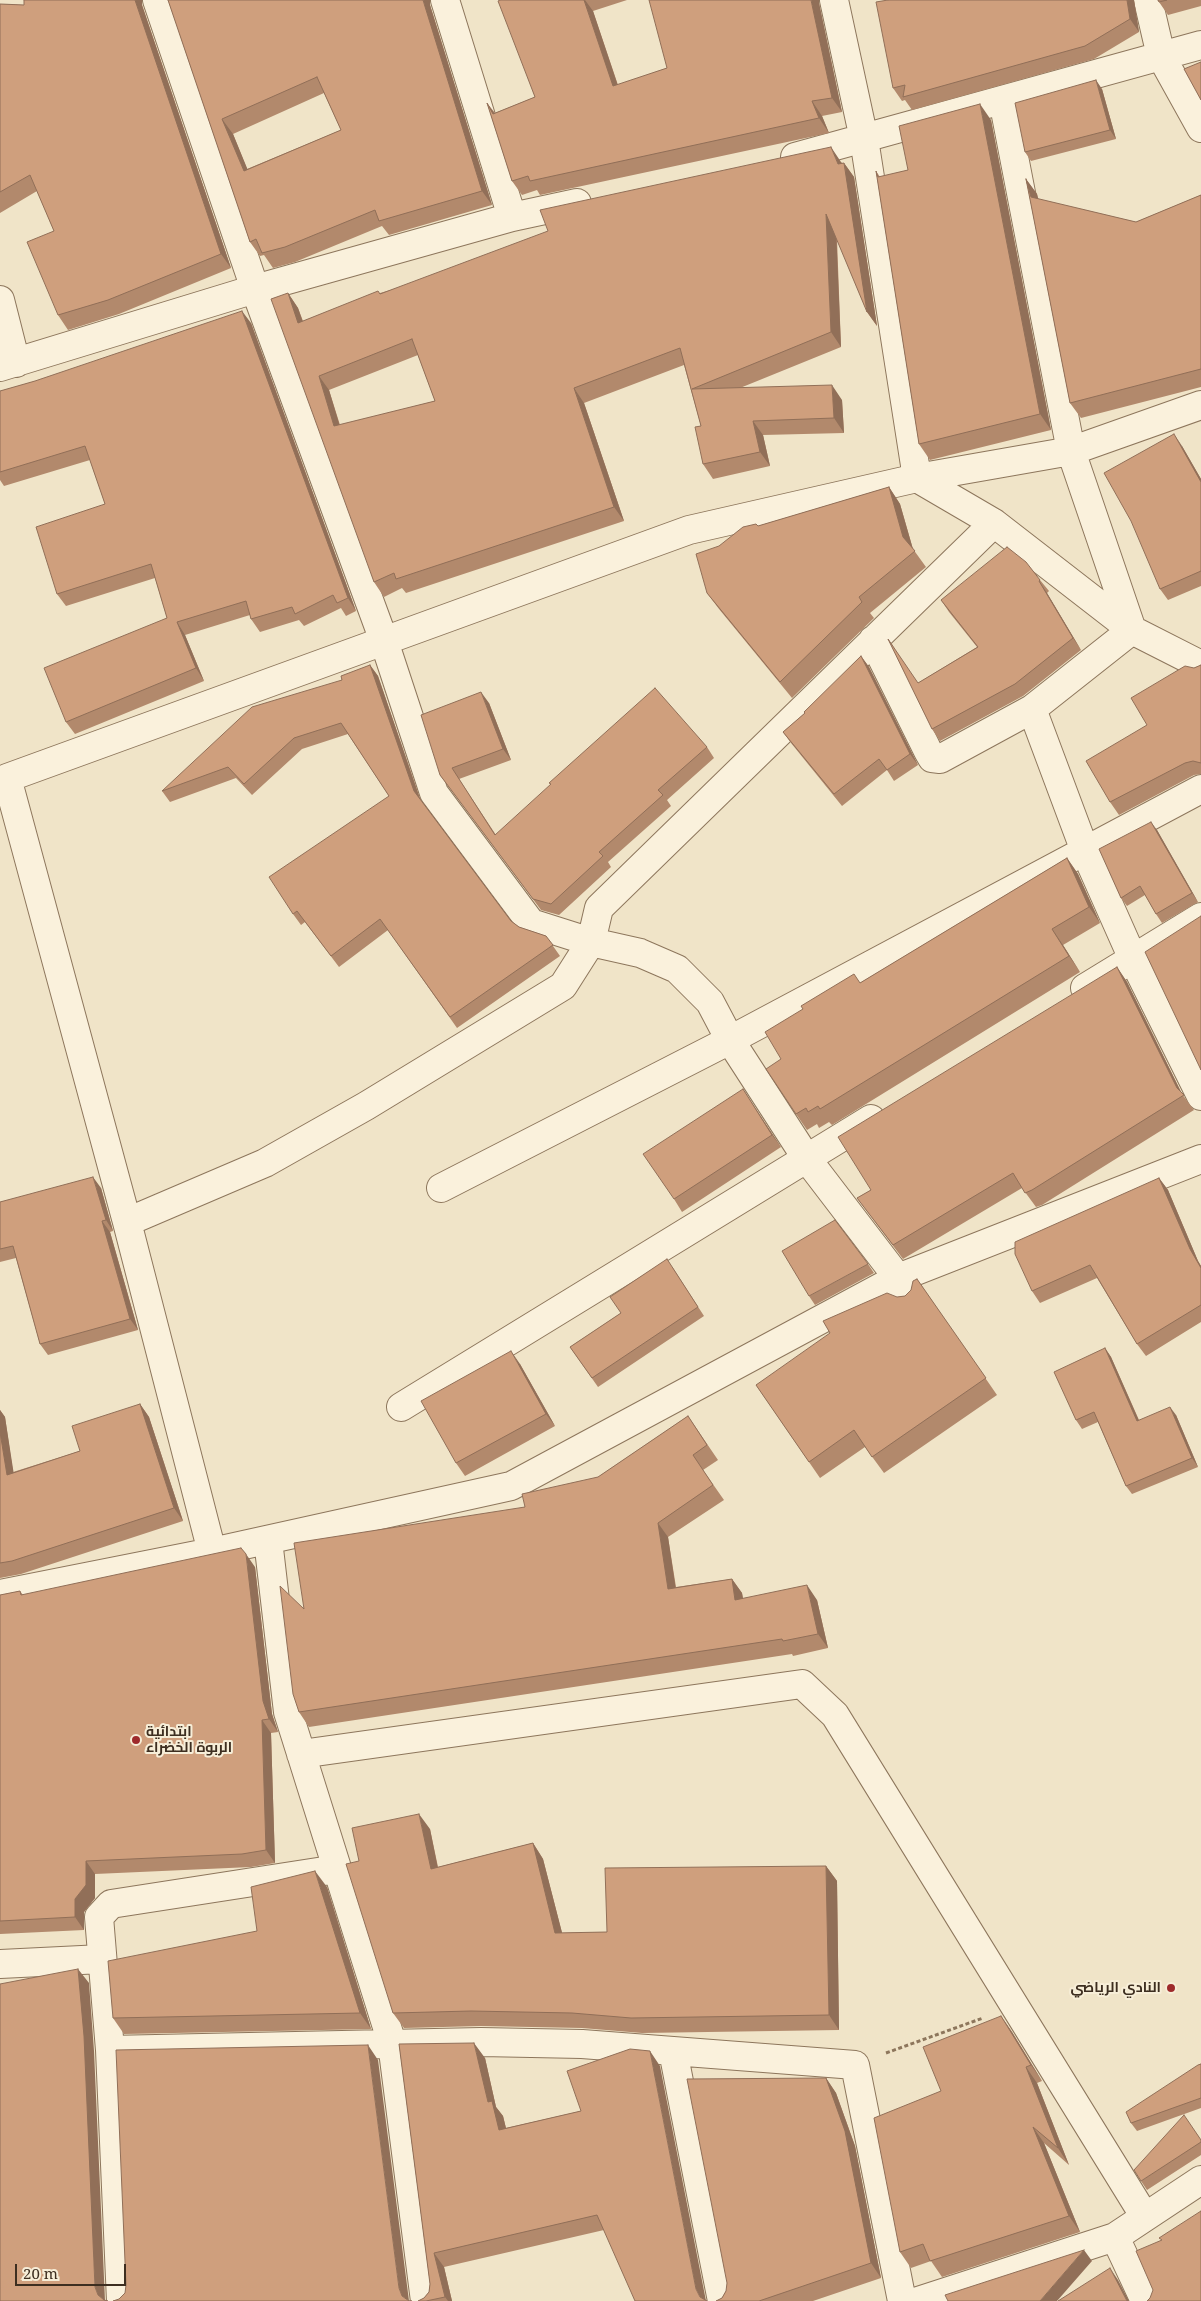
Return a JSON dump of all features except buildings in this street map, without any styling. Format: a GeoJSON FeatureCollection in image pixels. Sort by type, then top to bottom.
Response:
{"type":"FeatureCollection","features":[{"type":"Feature","properties":{"kind":"street"},"geometry":{"type":"LineString","coordinates":[[157,0],[255,290],[384,641],[434,793],[531,923],[591,942],[640,953],[677,969],[710,1002],[730,1040],[807,1159],[904,1288]]}},
{"type":"Feature","properties":{"kind":"street"},"geometry":{"type":"LineString","coordinates":[[445,0],[512,217]]}},
{"type":"Feature","properties":{"kind":"street"},"geometry":{"type":"LineString","coordinates":[[834,0],[864,139],[917,478]]}},
{"type":"Feature","properties":{"kind":"street"},"geometry":{"type":"LineString","coordinates":[[1148,0],[1161,56],[1201,128]]}},
{"type":"Feature","properties":{"kind":"street"},"geometry":{"type":"LineString","coordinates":[[770,162],[818,152],[1201,45]]}},
{"type":"Feature","properties":{"kind":"street"},"geometry":{"type":"LineString","coordinates":[[1003,100],[1071,451],[1132,630]]}},
{"type":"Feature","properties":{"kind":"street"},"geometry":{"type":"LineString","coordinates":[[0,300],[8,365],[255,290],[512,217],[598,199]]}},
{"type":"Feature","properties":{"kind":"street"},"geometry":{"type":"LineString","coordinates":[[212,1552],[127,1222],[7,778],[689,530],[917,478],[1071,451],[1201,404]]}},
{"type":"Feature","properties":{"kind":"street"},"geometry":{"type":"LineString","coordinates":[[917,478],[994,523],[1132,630],[1201,665]]}},
{"type":"Feature","properties":{"kind":"street"},"geometry":{"type":"LineString","coordinates":[[127,1222],[265,1163],[366,1106],[564,986],[591,942],[599,908],[994,523]]}},
{"type":"Feature","properties":{"kind":"street"},"geometry":{"type":"LineString","coordinates":[[873,640],[932,758],[940,759],[1032,709],[1132,630]]}},
{"type":"Feature","properties":{"kind":"street"},"geometry":{"type":"LineString","coordinates":[[1032,709],[1085,851],[1132,959],[1201,1096]]}},
{"type":"Feature","properties":{"kind":"street"},"geometry":{"type":"LineString","coordinates":[[441,1188],[730,1040],[1201,789]]}},
{"type":"Feature","properties":{"kind":"street"},"geometry":{"type":"LineString","coordinates":[[1066,1000],[1201,917]]}},
{"type":"Feature","properties":{"kind":"street"},"geometry":{"type":"LineString","coordinates":[[402,1407],[890,1108]]}},
{"type":"Feature","properties":{"kind":"street"},"geometry":{"type":"LineString","coordinates":[[0,1594],[212,1552],[511,1486],[904,1288],[1199,1163]]}},
{"type":"Feature","properties":{"kind":"street"},"geometry":{"type":"LineString","coordinates":[[268,1540],[288,1712],[392,2043],[425,2301]]}},
{"type":"Feature","properties":{"kind":"street"},"geometry":{"type":"LineString","coordinates":[[301,1754],[802,1684],[835,1715],[1146,2217]]}},
{"type":"Feature","properties":{"kind":"street"},"geometry":{"type":"LineString","coordinates":[[121,2301],[110,2050],[99,1917],[111,1904],[337,1870]]}},
{"type":"Feature","properties":{"kind":"street"},"geometry":{"type":"LineString","coordinates":[[0,1964],[102,1959]]}},
{"type":"Feature","properties":{"kind":"street"},"geometry":{"type":"LineString","coordinates":[[110,2050],[392,2043],[582,2044],[854,2065],[902,2301]]}},
{"type":"Feature","properties":{"kind":"street"},"geometry":{"type":"LineString","coordinates":[[673,2051],[722,2301]]}},
{"type":"Feature","properties":{"kind":"street"},"geometry":{"type":"LineString","coordinates":[[918,2301],[1115,2237],[1201,2180]]}},
{"type":"Feature","properties":{"kind":"street"},"geometry":{"type":"LineString","coordinates":[[1115,2237],[1145,2301]]}},
{"type":"Feature","properties":{"kind":"path"},"geometry":{"type":"LineString","coordinates":[[854,2065],[1015,2006]]}},
{"type":"Feature","properties":{"kind":"place","name":"ابتدائية الربوة الخضراء"},"geometry":{"type":"Point","coordinates":[136,1740]}},
{"type":"Feature","properties":{"kind":"place","name":"النادي الرياضي"},"geometry":{"type":"Point","coordinates":[1171,1988]}}]}
